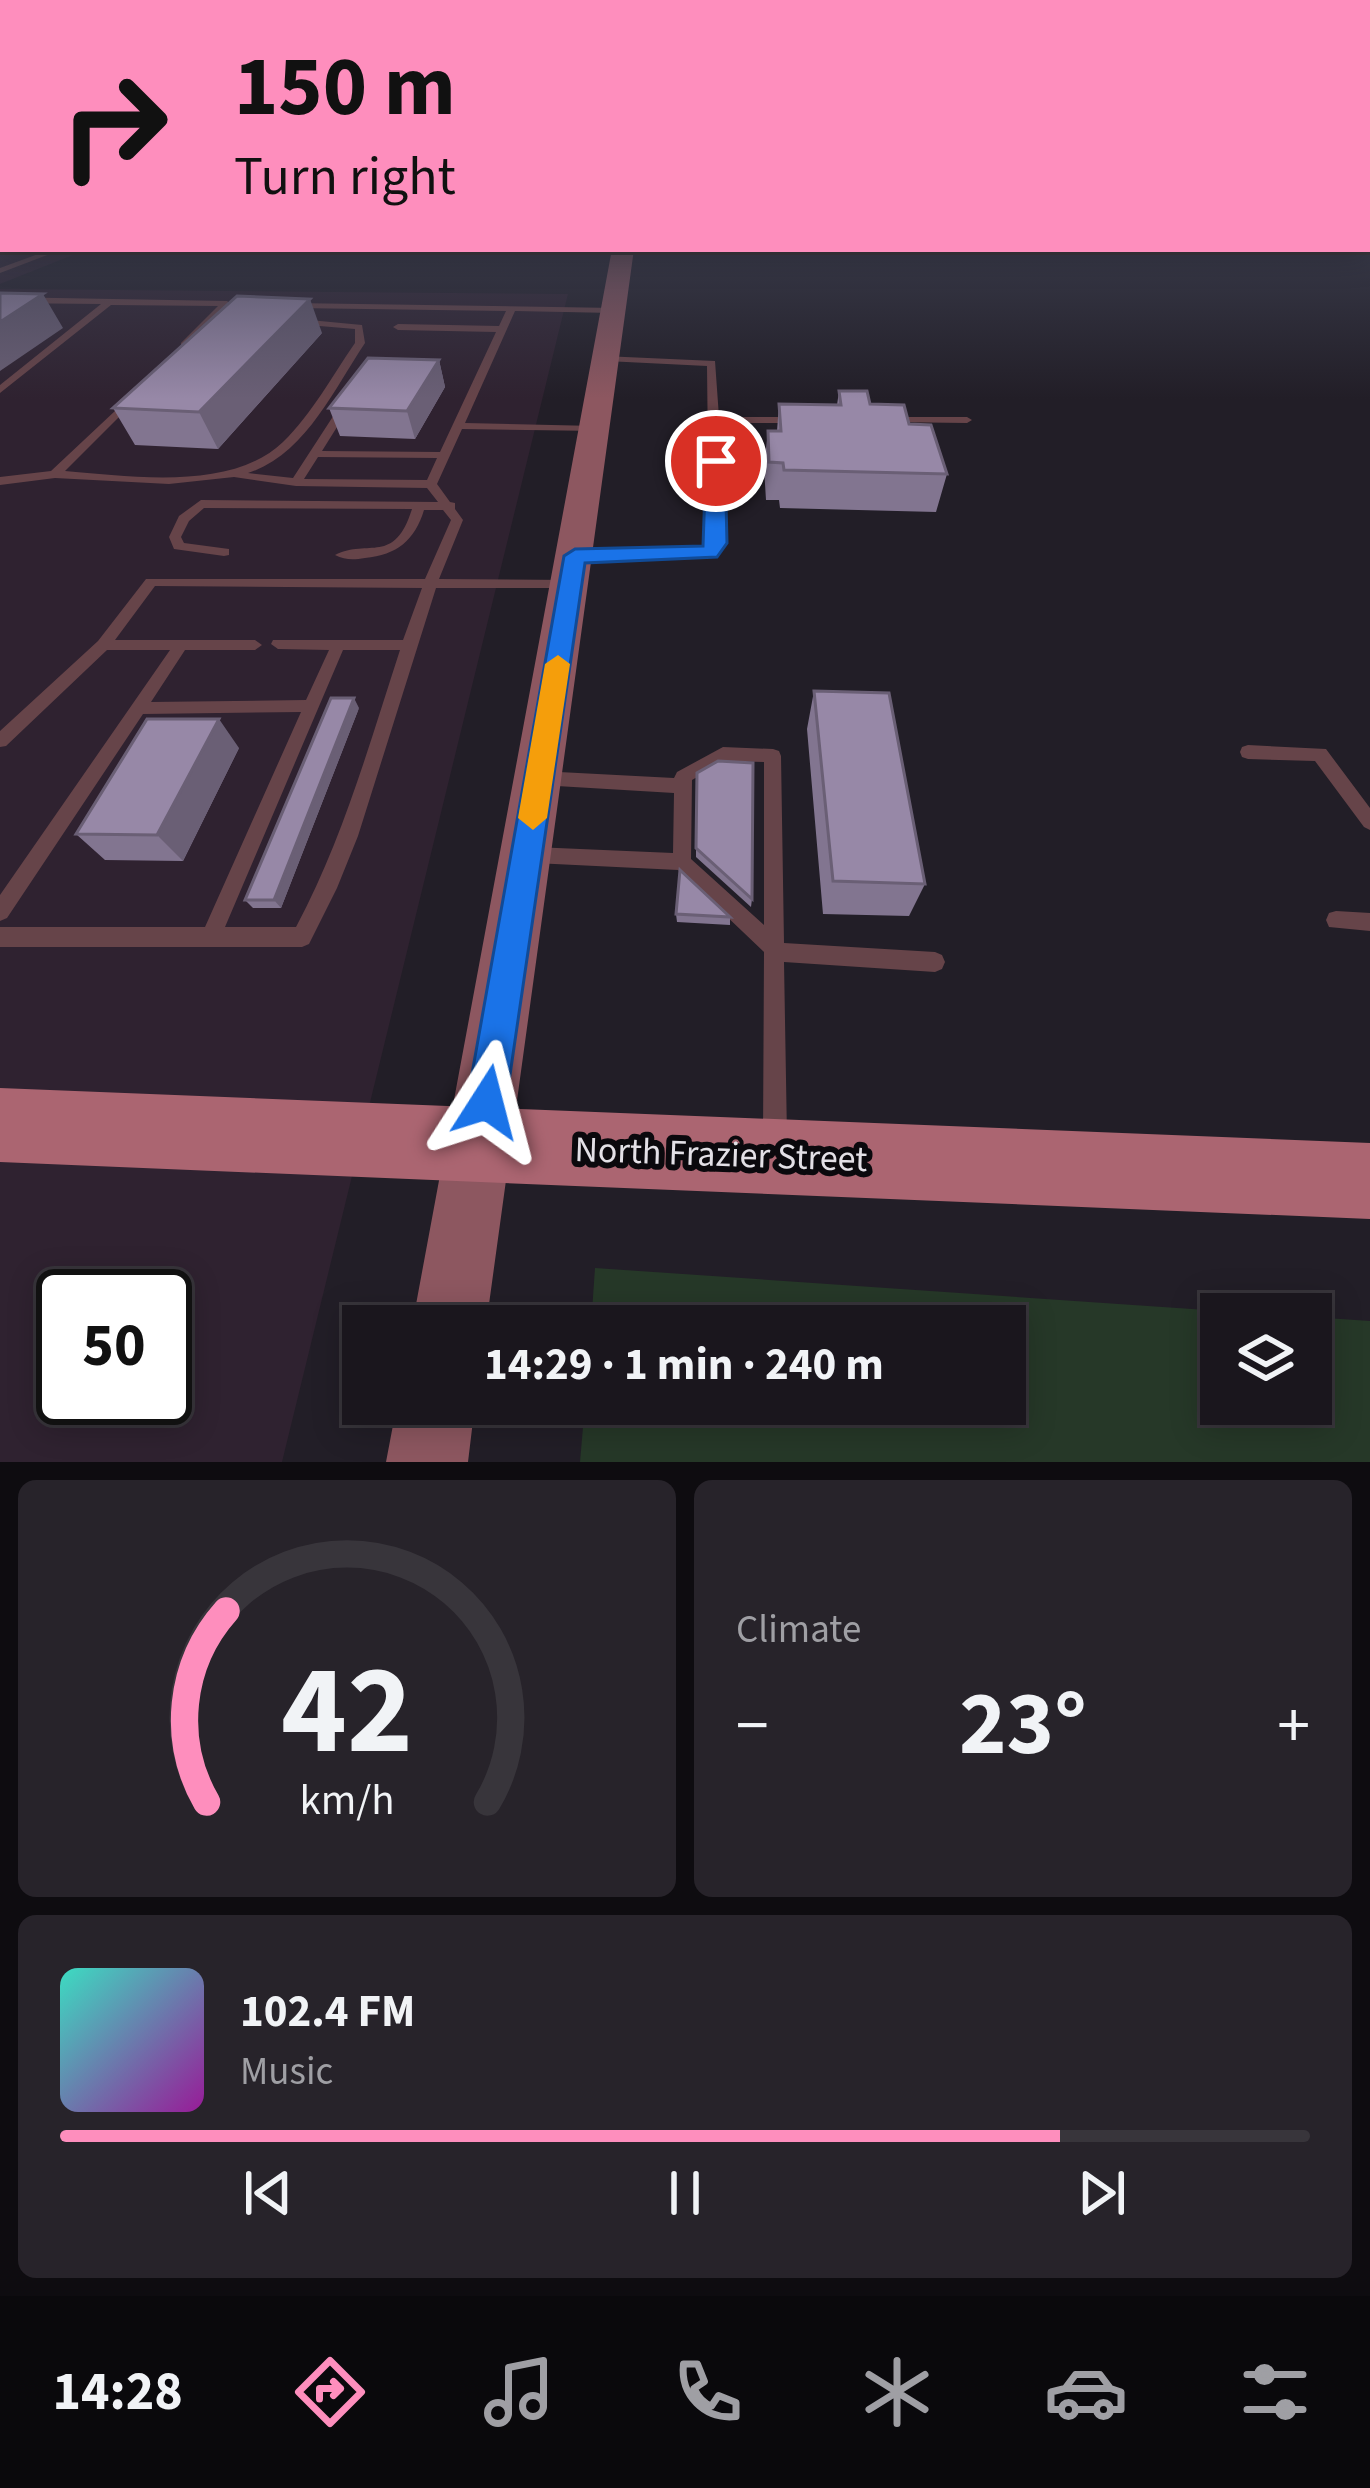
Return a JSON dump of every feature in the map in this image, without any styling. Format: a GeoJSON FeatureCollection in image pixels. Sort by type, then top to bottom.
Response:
{"type":"FeatureCollection","features":[{"type":"Feature","properties":{"kind":"main road"},"geometry":{"type":"LineString","coordinates":[[453,1305],[620,262]]}},
{"type":"Feature","properties":{"kind":"main road","name":"North Frazier Street"},"geometry":{"type":"LineString","coordinates":[[0,1126],[1370,1181]]}},
{"type":"Feature","properties":{"kind":"main road"},"geometry":{"type":"LineString","coordinates":[[427,1462],[433,1425]]}},
{"type":"Feature","properties":{"kind":"lane"},"geometry":{"type":"LineString","coordinates":[[0,300],[250,304]]}},
{"type":"Feature","properties":{"kind":"lane"},"geometry":{"type":"LineString","coordinates":[[0,390],[110,302]]}},
{"type":"Feature","properties":{"kind":"lane"},"geometry":{"type":"LineString","coordinates":[[180,349],[226,304]]}},
{"type":"Feature","properties":{"kind":"lane"},"geometry":{"type":"LineString","coordinates":[[273,304],[613,310]]}},
{"type":"Feature","properties":{"kind":"lane"},"geometry":{"type":"LineString","coordinates":[[431,484],[512,308]]}},
{"type":"Feature","properties":{"kind":"lane"},"geometry":{"type":"LineString","coordinates":[[210,320],[230,320]]}},
{"type":"Feature","properties":{"kind":"lane"},"geometry":{"type":"LineString","coordinates":[[238,475],[275,455],[359,344],[359,327],[291,322]]}},
{"type":"Feature","properties":{"kind":"lane"},"geometry":{"type":"LineString","coordinates":[[398,327],[502,329]]}},
{"type":"Feature","properties":{"kind":"lane"},"geometry":{"type":"LineString","coordinates":[[0,741],[103,645],[151,582],[426,584],[709,553],[716,543],[715,374],[707,359],[606,358]]}},
{"type":"Feature","properties":{"kind":"lane"},"geometry":{"type":"LineString","coordinates":[[55,474],[149,380]]}},
{"type":"Feature","properties":{"kind":"lane"},"geometry":{"type":"LineString","coordinates":[[296,482],[357,387]]}},
{"type":"Feature","properties":{"kind":"lane"},"geometry":{"type":"LineString","coordinates":[[716,420],[807,420]]}},
{"type":"Feature","properties":{"kind":"lane"},"geometry":{"type":"LineString","coordinates":[[875,420],[967,420]]}},
{"type":"Feature","properties":{"kind":"lane"},"geometry":{"type":"LineString","coordinates":[[457,426],[596,429]]}},
{"type":"Feature","properties":{"kind":"lane"},"geometry":{"type":"LineString","coordinates":[[314,454],[443,454]]}},
{"type":"Feature","properties":{"kind":"lane"},"geometry":{"type":"LineString","coordinates":[[0,481],[55,474],[135,480],[238,475],[296,482],[431,484],[457,520],[426,584],[332,884],[302,937],[0,937]]}},
{"type":"Feature","properties":{"kind":"lane"},"geometry":{"type":"LineString","coordinates":[[224,552],[179,545],[175,537],[183,519],[201,504],[451,506]]}},
{"type":"Feature","properties":{"kind":"lane"},"geometry":{"type":"LineString","coordinates":[[342,555],[382,555],[402,544],[414,530],[419,506]]}},
{"type":"Feature","properties":{"kind":"lane"},"geometry":{"type":"LineString","coordinates":[[278,644],[407,645]]}},
{"type":"Feature","properties":{"kind":"lane"},"geometry":{"type":"LineString","coordinates":[[103,645],[255,645]]}},
{"type":"Feature","properties":{"kind":"lane"},"geometry":{"type":"LineString","coordinates":[[0,912],[181,645]]}},
{"type":"Feature","properties":{"kind":"lane"},"geometry":{"type":"LineString","coordinates":[[211,937],[338,645]]}},
{"type":"Feature","properties":{"kind":"lane"},"geometry":{"type":"LineString","coordinates":[[139,708],[312,706]]}},
{"type":"Feature","properties":{"kind":"lane"},"geometry":{"type":"LineString","coordinates":[[1248,752],[1320,754],[1370,822]]}},
{"type":"Feature","properties":{"kind":"lane"},"geometry":{"type":"LineString","coordinates":[[682,862],[683,777],[723,754],[773,756],[778,952],[775,1156]]}},
{"type":"Feature","properties":{"kind":"lane"},"geometry":{"type":"LineString","coordinates":[[539,778],[683,786]]}},
{"type":"Feature","properties":{"kind":"lane"},"geometry":{"type":"LineString","coordinates":[[526,854],[682,862],[778,952],[935,962]]}},
{"type":"Feature","properties":{"kind":"lane"},"geometry":{"type":"LineString","coordinates":[[1336,920],[1370,922]]}},
{"type":"Feature","properties":{"kind":"shaded area"},"geometry":{"type":"Polygon","coordinates":[[[0,262],[55,262],[0,284],[0,262]]]}},
{"type":"Feature","properties":{"kind":"shaded area"},"geometry":{"type":"Polygon","coordinates":[[[0,289],[568,294],[282,1462],[0,1462],[0,289]]]}},
{"type":"Feature","properties":{"kind":"green space"},"geometry":{"type":"Polygon","coordinates":[[[595,1268],[1200,1310],[1200,1425],[1332,1425],[1332,1318],[1370,1321],[1370,1462],[580,1462],[583,1425],[1026,1425],[1026,1305],[592,1305],[595,1268]]]}},
{"type":"Feature","properties":{"kind":"building"},"geometry":{"type":"Polygon","coordinates":[[[0,293],[43,294],[0,322],[0,293]]]}},
{"type":"Feature","properties":{"kind":"building"},"geometry":{"type":"Polygon","coordinates":[[[237,296],[310,299],[199,412],[113,408],[237,296]]]}},
{"type":"Feature","properties":{"kind":"building"},"geometry":{"type":"Polygon","coordinates":[[[368,358],[439,360],[407,411],[329,408],[368,358]]]}},
{"type":"Feature","properties":{"kind":"building"},"geometry":{"type":"Polygon","coordinates":[[[839,391],[867,391],[870,404],[904,405],[909,424],[931,425],[947,474],[784,470],[783,463],[769,462],[768,431],[781,431],[779,404],[841,405],[839,391]]]}},
{"type":"Feature","properties":{"kind":"building"},"geometry":{"type":"Polygon","coordinates":[[[814,691],[889,693],[925,884],[833,881],[814,691]]]}},
{"type":"Feature","properties":{"kind":"building"},"geometry":{"type":"Polygon","coordinates":[[[331,698],[354,698],[274,900],[245,900],[331,698]]]}},
{"type":"Feature","properties":{"kind":"building"},"geometry":{"type":"Polygon","coordinates":[[[147,719],[219,719],[157,835],[76,834],[147,719]]]}},
{"type":"Feature","properties":{"kind":"building"},"geometry":{"type":"Polygon","coordinates":[[[718,761],[753,763],[752,899],[696,848],[697,773],[718,761]]]}},
{"type":"Feature","properties":{"kind":"building"},"geometry":{"type":"Polygon","coordinates":[[[680,870],[730,917],[676,914],[680,870]]]}},
{"type":"Feature","properties":{"kind":"slow traffic"},"geometry":{"type":"LineString","coordinates":[[533,818],[558,664]]}},
{"type":"Feature","properties":{"kind":"route"},"geometry":{"type":"LineString","coordinates":[[487,1102],[575,556],[709,553],[716,543],[716,461]]}}]}
